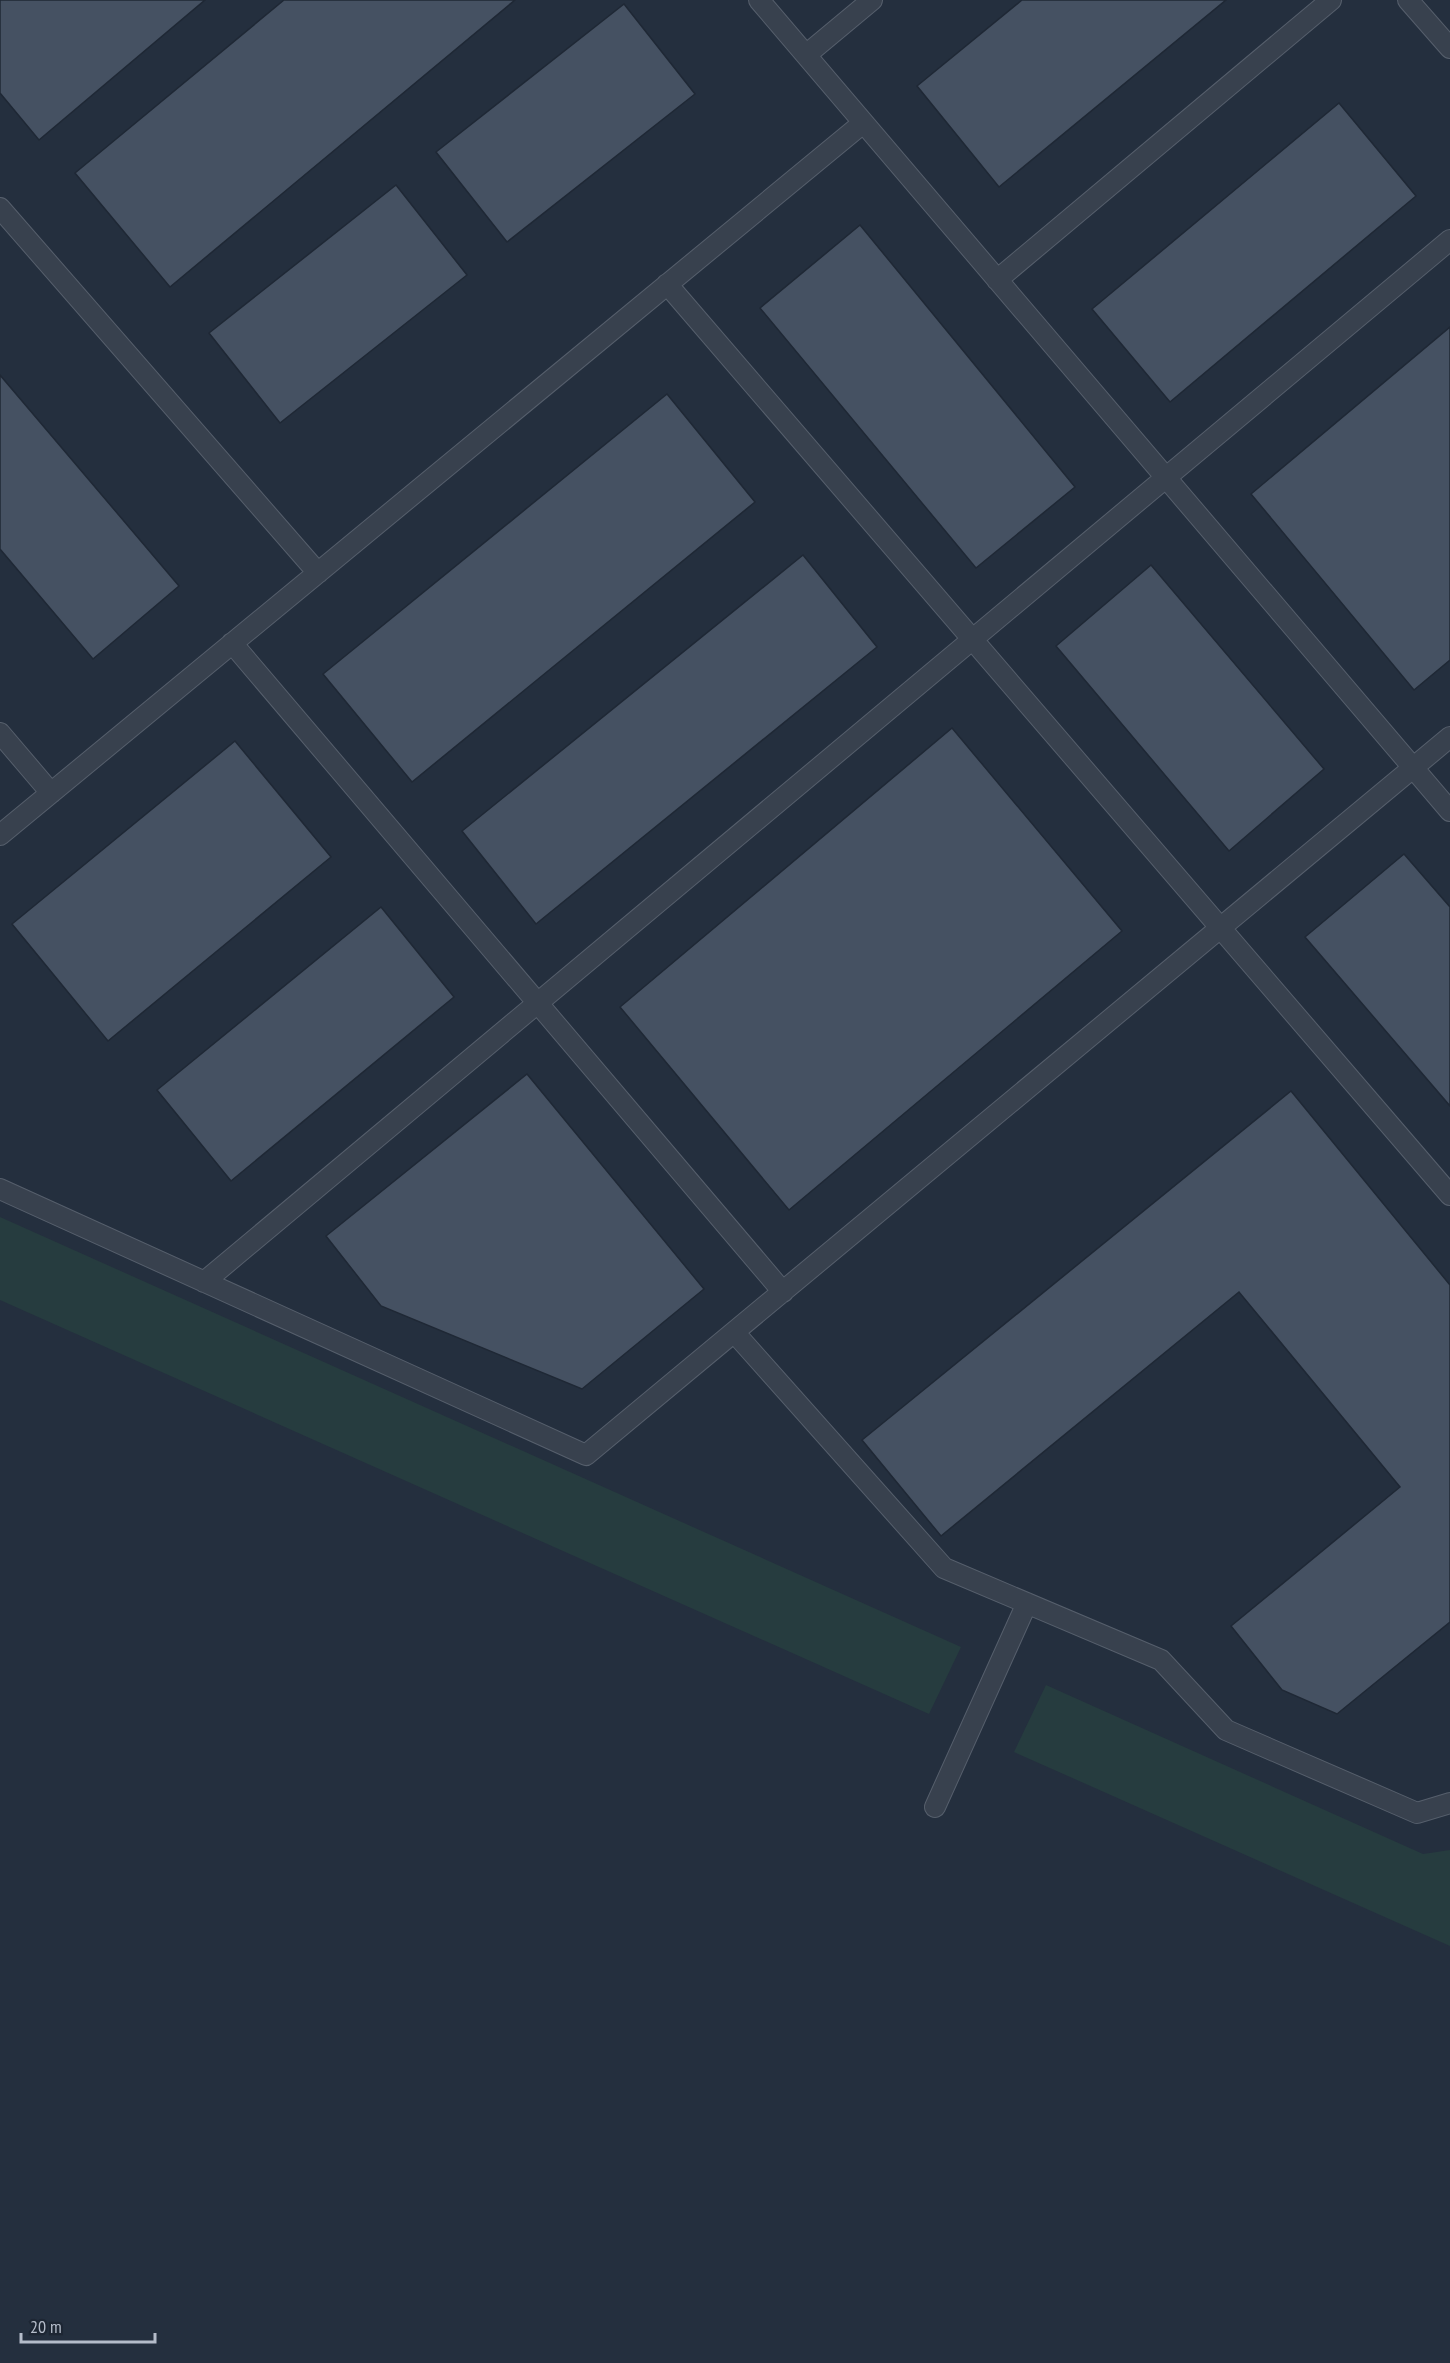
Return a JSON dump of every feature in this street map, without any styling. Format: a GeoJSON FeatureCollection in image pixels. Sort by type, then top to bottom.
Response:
{"type":"FeatureCollection","features":[{"type":"Feature","properties":{"kind":"lane"},"geometry":{"type":"LineString","coordinates":[[759,0],[1450,811]]}},
{"type":"Feature","properties":{"kind":"lane"},"geometry":{"type":"LineString","coordinates":[[806,55],[872,0]]}},
{"type":"Feature","properties":{"kind":"lane"},"geometry":{"type":"LineString","coordinates":[[997,279],[1331,0]]}},
{"type":"Feature","properties":{"kind":"lane"},"geometry":{"type":"LineString","coordinates":[[1411,1],[1450,48]]}},
{"type":"Feature","properties":{"kind":"lane"},"geometry":{"type":"LineString","coordinates":[[0,835],[863,123]]}},
{"type":"Feature","properties":{"kind":"lane"},"geometry":{"type":"LineString","coordinates":[[0,208],[318,573]]}},
{"type":"Feature","properties":{"kind":"lane"},"geometry":{"type":"LineString","coordinates":[[204,1282],[1450,240]]}},
{"type":"Feature","properties":{"kind":"lane"},"geometry":{"type":"LineString","coordinates":[[668,284],[1450,1195]]}},
{"type":"Feature","properties":{"kind":"lane"},"geometry":{"type":"LineString","coordinates":[[232,643],[783,1292]]}},
{"type":"Feature","properties":{"kind":"lane"},"geometry":{"type":"LineString","coordinates":[[0,733],[51,793]]}},
{"type":"Feature","properties":{"kind":"lane"},"geometry":{"type":"LineString","coordinates":[[0,1189],[586,1455],[1450,737]]}},
{"type":"Feature","properties":{"kind":"lane"},"geometry":{"type":"LineString","coordinates":[[734,1332],[944,1568],[1161,1660],[1226,1730],[1417,1813],[1450,1803]]}},
{"type":"Feature","properties":{"kind":"lane"},"geometry":{"type":"LineString","coordinates":[[935,1807],[1027,1603]]}},
{"type":"Feature","properties":{"kind":"green space"},"geometry":{"type":"Polygon","coordinates":[[[0,1217],[961,1647],[929,1714],[0,1300],[0,1217]]]}},
{"type":"Feature","properties":{"kind":"green space"},"geometry":{"type":"Polygon","coordinates":[[[1046,1685],[1423,1854],[1450,1850],[1450,1946],[1014,1752],[1046,1685]]]}},
{"type":"Feature","properties":{"kind":"building"},"geometry":{"type":"Polygon","coordinates":[[[0,0],[205,0],[39,140],[0,93],[0,0]]]}},
{"type":"Feature","properties":{"kind":"building"},"geometry":{"type":"Polygon","coordinates":[[[284,0],[515,0],[170,287],[75,173],[284,0]]]}},
{"type":"Feature","properties":{"kind":"building"},"geometry":{"type":"Polygon","coordinates":[[[1022,0],[1226,0],[999,187],[917,86],[1022,0]]]}},
{"type":"Feature","properties":{"kind":"building"},"geometry":{"type":"Polygon","coordinates":[[[624,4],[695,94],[507,242],[436,152],[624,4]]]}},
{"type":"Feature","properties":{"kind":"building"},"geometry":{"type":"Polygon","coordinates":[[[1339,103],[1416,196],[1170,402],[1092,309],[1339,103]]]}},
{"type":"Feature","properties":{"kind":"building"},"geometry":{"type":"Polygon","coordinates":[[[396,185],[467,275],[280,423],[209,333],[396,185]]]}},
{"type":"Feature","properties":{"kind":"building"},"geometry":{"type":"Polygon","coordinates":[[[860,225],[1075,487],[976,568],[760,308],[860,225]]]}},
{"type":"Feature","properties":{"kind":"building"},"geometry":{"type":"Polygon","coordinates":[[[1450,327],[1450,660],[1414,690],[1251,494],[1450,327]]]}},
{"type":"Feature","properties":{"kind":"building"},"geometry":{"type":"Polygon","coordinates":[[[0,375],[179,586],[93,659],[0,549],[0,375]]]}},
{"type":"Feature","properties":{"kind":"building"},"geometry":{"type":"Polygon","coordinates":[[[667,394],[755,502],[412,782],[323,674],[667,394]]]}},
{"type":"Feature","properties":{"kind":"building"},"geometry":{"type":"Polygon","coordinates":[[[803,555],[877,647],[536,924],[462,831],[803,555]]]}},
{"type":"Feature","properties":{"kind":"building"},"geometry":{"type":"Polygon","coordinates":[[[1151,565],[1324,769],[1229,851],[1056,646],[1151,565]]]}},
{"type":"Feature","properties":{"kind":"building"},"geometry":{"type":"Polygon","coordinates":[[[952,728],[1122,931],[789,1210],[620,1007],[952,728]]]}},
{"type":"Feature","properties":{"kind":"building"},"geometry":{"type":"Polygon","coordinates":[[[235,741],[331,857],[108,1041],[12,924],[235,741]]]}},
{"type":"Feature","properties":{"kind":"building"},"geometry":{"type":"Polygon","coordinates":[[[1404,854],[1450,907],[1450,1106],[1305,937],[1404,854]]]}},
{"type":"Feature","properties":{"kind":"building"},"geometry":{"type":"Polygon","coordinates":[[[381,907],[454,997],[231,1181],[157,1090],[381,907]]]}},
{"type":"Feature","properties":{"kind":"building"},"geometry":{"type":"Polygon","coordinates":[[[527,1074],[704,1289],[582,1389],[381,1306],[326,1236],[527,1074]]]}},
{"type":"Feature","properties":{"kind":"building"},"geometry":{"type":"Polygon","coordinates":[[[1291,1091],[1450,1285],[1450,1622],[1337,1714],[1282,1690],[1231,1626],[1400,1487],[1239,1292],[941,1536],[862,1440],[1291,1091]]]}}]}
